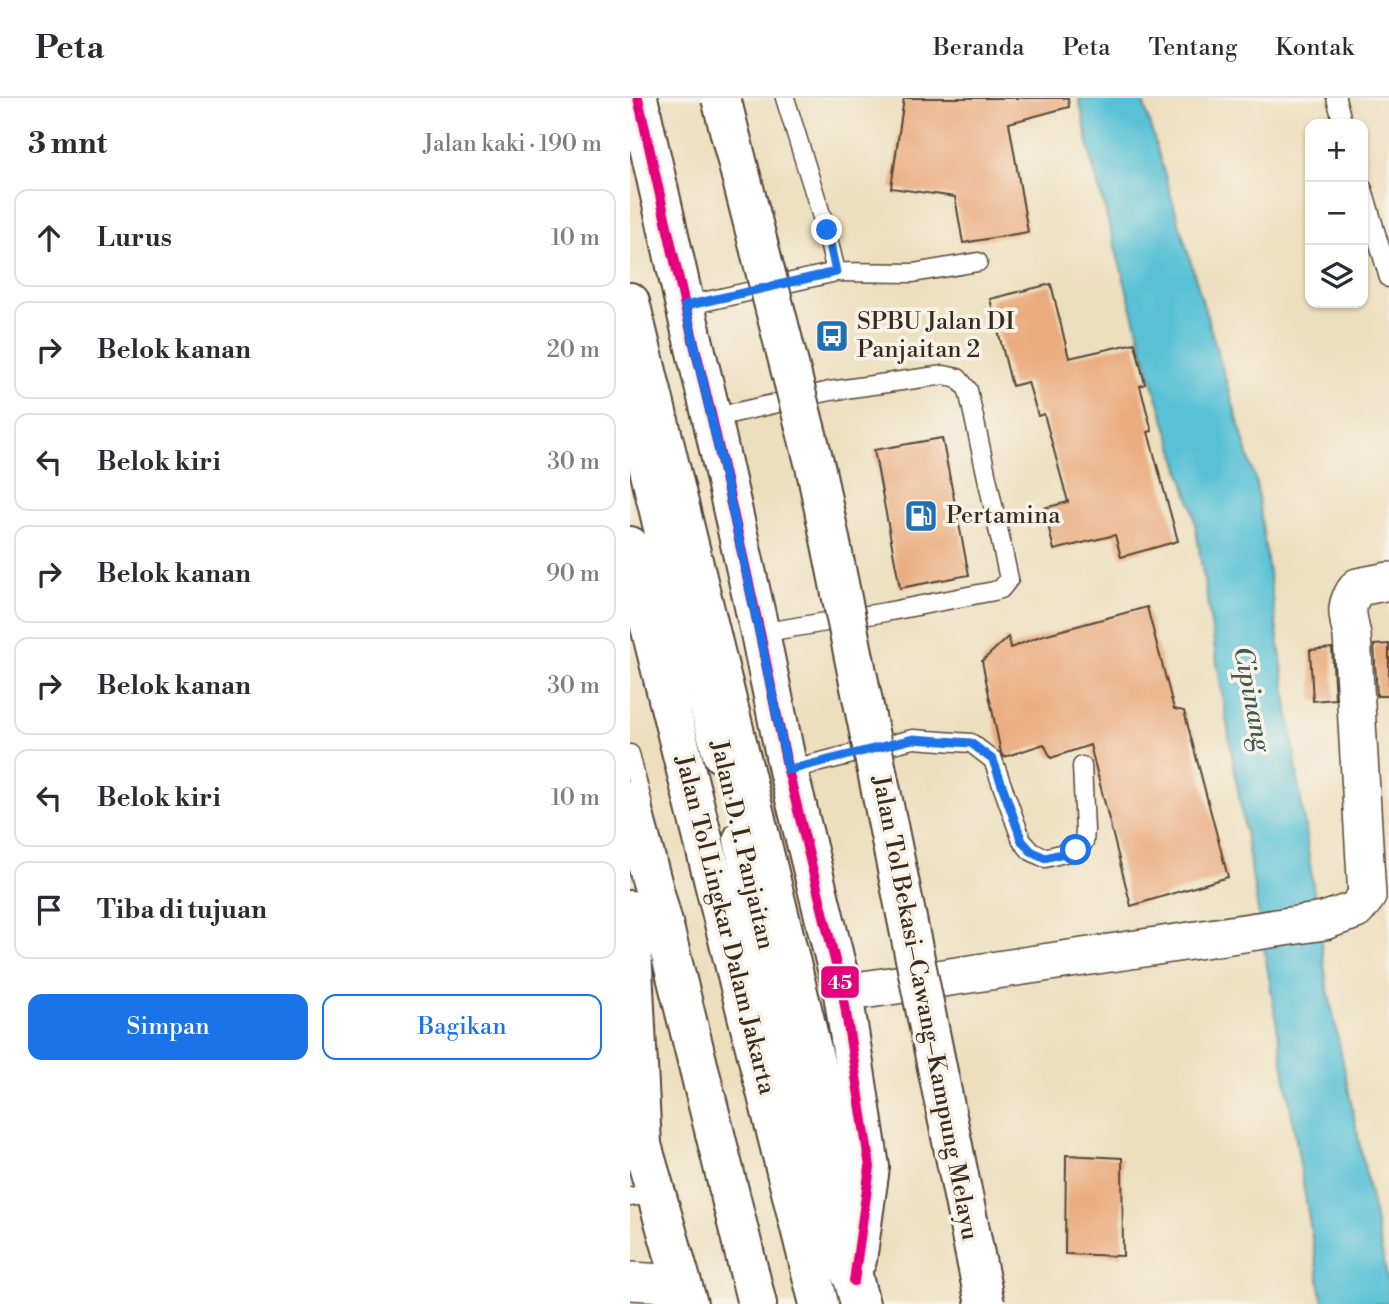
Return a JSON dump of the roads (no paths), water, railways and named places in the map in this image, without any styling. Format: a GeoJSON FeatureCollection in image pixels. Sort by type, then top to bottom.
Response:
{"type":"FeatureCollection","features":[{"type":"Feature","properties":{"kind":"main road"},"geometry":{"type":"LineString","coordinates":[[638,98],[760,633],[788,770],[843,993],[870,1167],[849,1296]]}},
{"type":"Feature","properties":{"kind":"main road","name":"Jalan Tol Bekasi–Cawang–Kampung Melayu"},"geometry":{"type":"LineString","coordinates":[[722,98],[816,470],[985,1304]]}},
{"type":"Feature","properties":{"kind":"main road"},"geometry":{"type":"LineString","coordinates":[[630,302],[823,1093],[838,1164],[849,1296]]}},
{"type":"Feature","properties":{"kind":"main road","name":"Jalan D. I. Panjaitan"},"geometry":{"type":"LineString","coordinates":[[630,382],[650,480],[697,666],[732,789],[819,1205],[849,1296]]}},
{"type":"Feature","properties":{"kind":"main road","name":"Jalan Tol Lingkar Dalam Jakarta"},"geometry":{"type":"LineString","coordinates":[[630,546],[819,1304]]}},
{"type":"Feature","properties":{"kind":"main road"},"geometry":{"type":"LineString","coordinates":[[630,800],[757,1304]]}},
{"type":"Feature","properties":{"kind":"main road"},"geometry":{"type":"LineString","coordinates":[[630,910],[642,1171]]}},
{"type":"Feature","properties":{"kind":"main road"},"geometry":{"type":"LineString","coordinates":[[630,1101],[642,1171],[685,1294]]}},
{"type":"Feature","properties":{"kind":"street"},"geometry":{"type":"LineString","coordinates":[[843,993],[1324,921],[1356,910],[1378,897],[1352,635],[1347,612],[1350,596],[1358,587],[1389,581]]}},
{"type":"Feature","properties":{"kind":"street"},"geometry":{"type":"LineString","coordinates":[[630,1281],[685,1294]]}},
{"type":"Feature","properties":{"kind":"lane"},"geometry":{"type":"LineString","coordinates":[[785,98],[827,230],[836,272]]}},
{"type":"Feature","properties":{"kind":"lane"},"geometry":{"type":"LineString","coordinates":[[1336,98],[1342,119]]}},
{"type":"Feature","properties":{"kind":"lane"},"geometry":{"type":"LineString","coordinates":[[1368,206],[1389,278]]}},
{"type":"Feature","properties":{"kind":"lane"},"geometry":{"type":"LineString","coordinates":[[685,306],[836,272],[913,273],[978,262]]}},
{"type":"Feature","properties":{"kind":"lane"},"geometry":{"type":"LineString","coordinates":[[712,418],[830,391],[943,375],[958,378],[968,390],[1009,579],[1001,589],[760,633]]}},
{"type":"Feature","properties":{"kind":"lane"},"geometry":{"type":"LineString","coordinates":[[679,671],[849,1296]]}},
{"type":"Feature","properties":{"kind":"lane"},"geometry":{"type":"LineString","coordinates":[[788,770],[913,739],[971,743],[993,760],[1022,841],[1031,851],[1045,858],[1076,850],[1084,842],[1082,766]]}},
{"type":"Feature","properties":{"kind":"lane"},"geometry":{"type":"LineString","coordinates":[[630,754],[766,1304]]}},
{"type":"Feature","properties":{"kind":"water","name":"Cipinang"},"geometry":{"type":"Polygon","coordinates":[[[1079,98],[1142,98],[1256,482],[1327,985],[1389,1287],[1389,1304],[1323,1304],[1193,510],[1149,371],[1093,166],[1079,98]]]}},
{"type":"Feature","properties":{"kind":"place","name":"SPBU Jalan DI Panjaitan 2"},"geometry":{"type":"Point","coordinates":[832,336]}},
{"type":"Feature","properties":{"kind":"place","name":"Pertamina"},"geometry":{"type":"Point","coordinates":[921,516]}}]}
